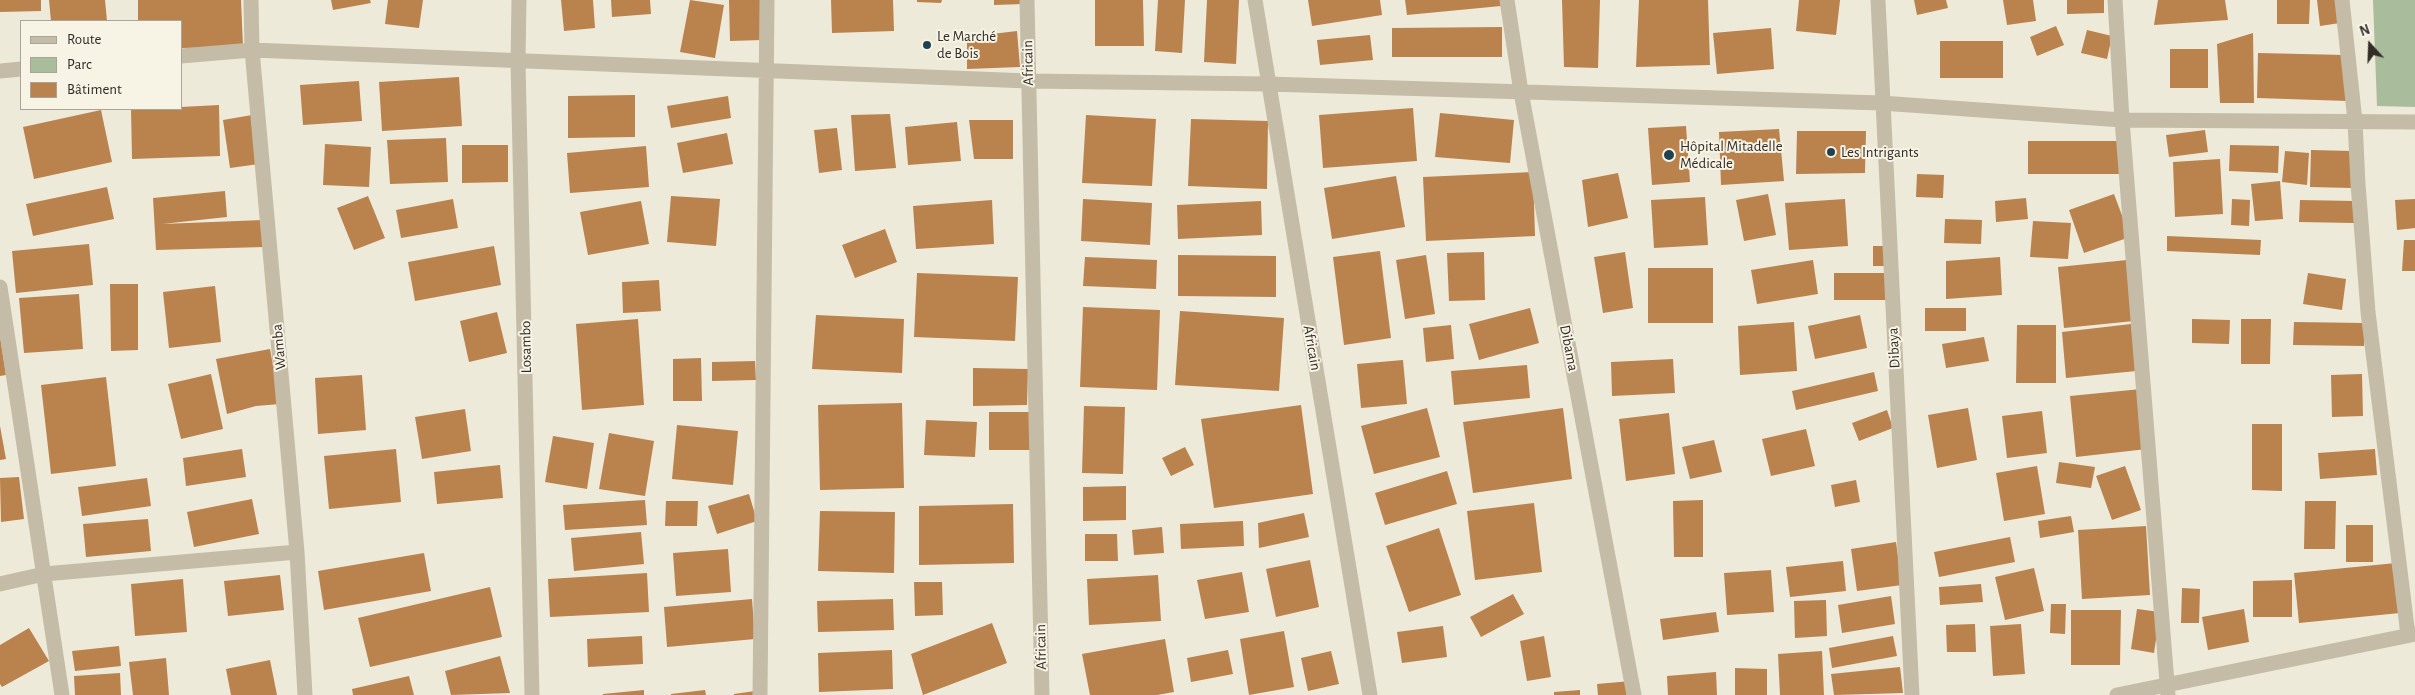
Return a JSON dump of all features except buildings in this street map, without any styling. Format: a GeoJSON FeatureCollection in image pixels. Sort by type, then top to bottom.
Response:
{"type":"FeatureCollection","features":[{"type":"Feature","properties":{"kind":"street","name":"Wamba"},"geometry":{"type":"LineString","coordinates":[[251,0],[252,50],[297,552],[305,695]]}},
{"type":"Feature","properties":{"kind":"street","name":"Losambo"},"geometry":{"type":"LineString","coordinates":[[519,0],[518,62],[532,695]]}},
{"type":"Feature","properties":{"kind":"street"},"geometry":{"type":"LineString","coordinates":[[760,695],[763,163],[767,72],[766,0]]}},
{"type":"Feature","properties":{"kind":"street","name":"Africain"},"geometry":{"type":"LineString","coordinates":[[1027,0],[1042,695]]}},
{"type":"Feature","properties":{"kind":"street","name":"Africain"},"geometry":{"type":"LineString","coordinates":[[1255,0],[1370,695]]}},
{"type":"Feature","properties":{"kind":"street","name":"Dibama"},"geometry":{"type":"LineString","coordinates":[[1507,0],[1521,92],[1634,695]]}},
{"type":"Feature","properties":{"kind":"street","name":"Dibaya"},"geometry":{"type":"LineString","coordinates":[[1878,0],[1881,103],[1912,695]]}},
{"type":"Feature","properties":{"kind":"street"},"geometry":{"type":"LineString","coordinates":[[2115,0],[2122,120],[2168,691]]}},
{"type":"Feature","properties":{"kind":"street"},"geometry":{"type":"LineString","coordinates":[[2117,695],[2168,691],[2411,635],[2368,312],[2355,121],[2342,0]]}},
{"type":"Feature","properties":{"kind":"street"},"geometry":{"type":"LineString","coordinates":[[182,56],[252,50],[1028,81],[1268,84],[1881,103],[2122,120],[2415,122]]}},
{"type":"Feature","properties":{"kind":"street"},"geometry":{"type":"LineString","coordinates":[[0,71],[20,69]]}},
{"type":"Feature","properties":{"kind":"street"},"geometry":{"type":"LineString","coordinates":[[0,287],[62,695]]}},
{"type":"Feature","properties":{"kind":"street"},"geometry":{"type":"LineString","coordinates":[[0,584],[44,574],[297,552]]}},
{"type":"Feature","properties":{"kind":"green space"},"geometry":{"type":"Polygon","coordinates":[[[2373,0],[2415,0],[2415,107],[2377,106],[2373,0]]]}},
{"type":"Feature","properties":{"kind":"place","name":"Le Marché de Bois"},"geometry":{"type":"Point","coordinates":[927,45]}},
{"type":"Feature","properties":{"kind":"place","name":"Les Intrigants"},"geometry":{"type":"Point","coordinates":[1831,152]}},
{"type":"Feature","properties":{"kind":"place","name":"Hôpital Mitadelle Médicale"},"geometry":{"type":"Point","coordinates":[1669,155]}}]}
